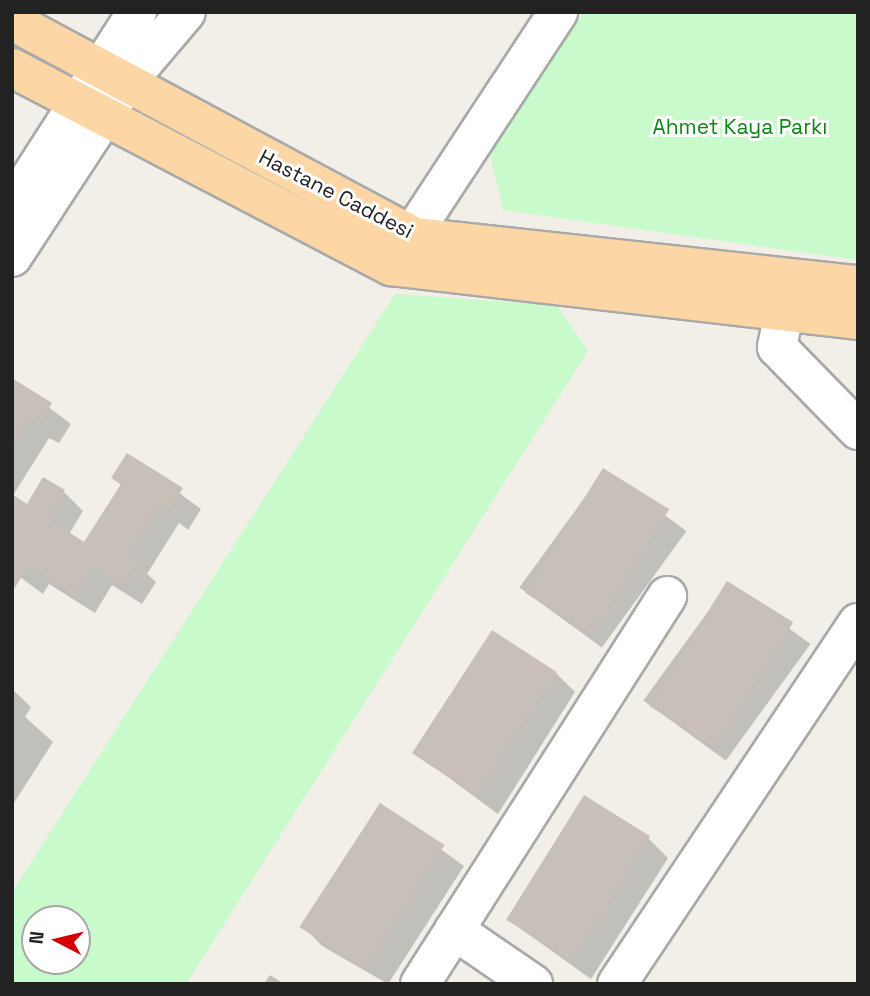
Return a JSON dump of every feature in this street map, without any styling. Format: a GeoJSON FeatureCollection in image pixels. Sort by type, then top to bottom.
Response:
{"type":"FeatureCollection","features":[{"type":"Feature","properties":{"kind":"main road","name":"Hastane Caddesi"},"geometry":{"type":"LineString","coordinates":[[12,21],[414,237],[807,276],[858,285]]}},
{"type":"Feature","properties":{"kind":"main road","name":"Hastane Caddesi"},"geometry":{"type":"LineString","coordinates":[[12,68],[89,113],[391,266],[786,309],[858,320]]}},
{"type":"Feature","properties":{"kind":"street"},"geometry":{"type":"LineString","coordinates":[[12,257],[89,113],[113,77],[137,12]]}},
{"type":"Feature","properties":{"kind":"street"},"geometry":{"type":"LineString","coordinates":[[113,77],[186,12]]}},
{"type":"Feature","properties":{"kind":"street"},"geometry":{"type":"LineString","coordinates":[[391,266],[414,237],[558,12]]}},
{"type":"Feature","properties":{"kind":"street"},"geometry":{"type":"LineString","coordinates":[[12,206],[89,113]]}},
{"type":"Feature","properties":{"kind":"street"},"geometry":{"type":"LineString","coordinates":[[807,276],[786,309],[777,347],[858,430]]}},
{"type":"Feature","properties":{"kind":"street"},"geometry":{"type":"LineString","coordinates":[[420,984],[667,596]]}},
{"type":"Feature","properties":{"kind":"street"},"geometry":{"type":"LineString","coordinates":[[617,984],[858,623]]}},
{"type":"Feature","properties":{"kind":"street"},"geometry":{"type":"LineString","coordinates":[[454,930],[533,984]]}},
{"type":"Feature","properties":{"kind":"green space","name":"Ahmet Kaya Parkı"},"geometry":{"type":"Polygon","coordinates":[[[584,12],[858,12],[858,260],[503,210],[490,154],[584,12]]]}},
{"type":"Feature","properties":{"kind":"green space"},"geometry":{"type":"Polygon","coordinates":[[[395,294],[557,305],[588,351],[186,984],[12,984],[12,892],[395,294]]]}},
{"type":"Feature","properties":{"kind":"building"},"geometry":{"type":"Polygon","coordinates":[[[12,378],[52,403],[39,425],[29,419],[12,447],[12,378]]]}},
{"type":"Feature","properties":{"kind":"building"},"geometry":{"type":"Polygon","coordinates":[[[127,453],[183,488],[168,512],[159,505],[127,555],[137,562],[122,585],[93,567],[75,595],[29,566],[12,592],[12,494],[27,504],[43,477],[65,490],[47,518],[84,542],[121,484],[111,478],[127,453]]]}},
{"type":"Feature","properties":{"kind":"building"},"geometry":{"type":"Polygon","coordinates":[[[603,468],[669,509],[591,634],[525,593],[603,468]]]}},
{"type":"Feature","properties":{"kind":"building"},"geometry":{"type":"Polygon","coordinates":[[[727,581],[793,622],[715,747],[649,706],[727,581]]]}},
{"type":"Feature","properties":{"kind":"building"},"geometry":{"type":"Polygon","coordinates":[[[492,630],[557,672],[477,795],[412,753],[492,630]]]}},
{"type":"Feature","properties":{"kind":"building"},"geometry":{"type":"Polygon","coordinates":[[[584,795],[650,836],[572,961],[506,920],[584,795]]]}},
{"type":"Feature","properties":{"kind":"building"},"geometry":{"type":"Polygon","coordinates":[[[380,803],[445,845],[364,969],[299,927],[380,803]]]}}]}
